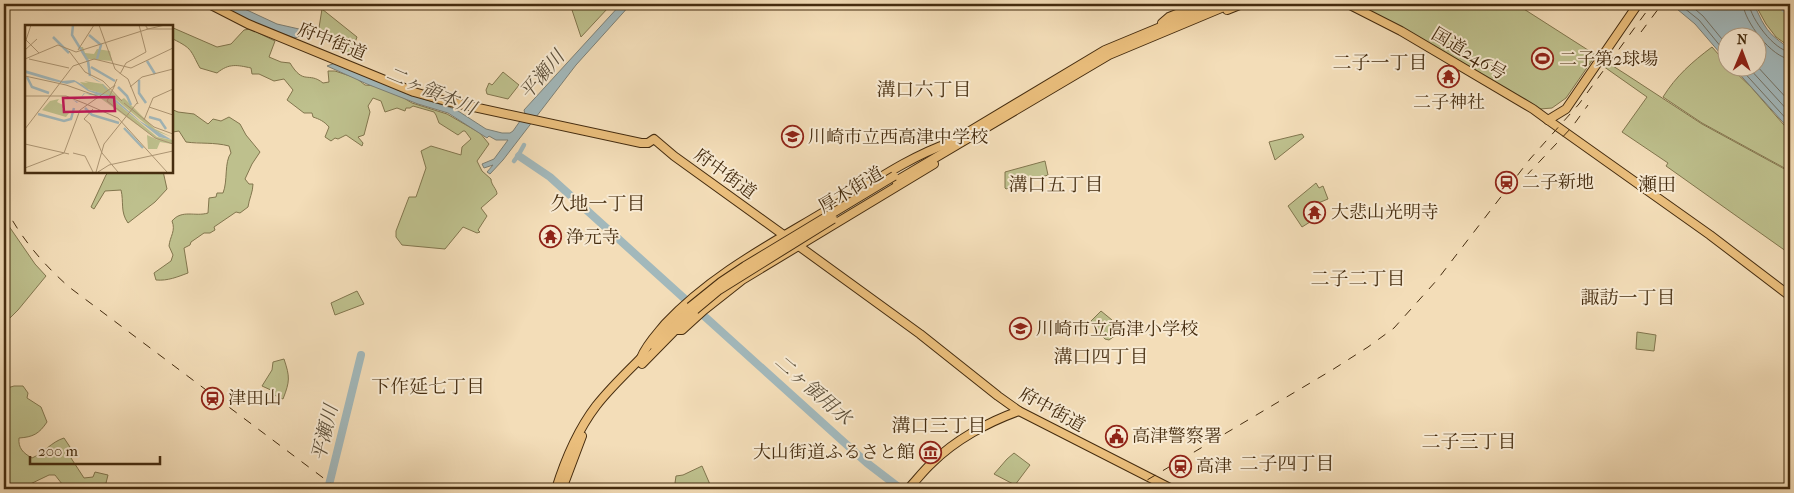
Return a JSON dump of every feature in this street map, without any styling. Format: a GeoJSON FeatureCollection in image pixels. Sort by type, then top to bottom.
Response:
{"type":"FeatureCollection","features":[{"type":"Feature","properties":{"kind":"main road","name":"府中街道"},"geometry":{"type":"LineString","coordinates":[[209,4],[248,24],[414,92],[446,101],[641,143],[648,143],[654,139],[674,156],[920,334],[998,396],[1019,410],[1172,489]]}},
{"type":"Feature","properties":{"kind":"main road"},"geometry":{"type":"LineString","coordinates":[[1158,31],[1169,18],[1202,4]]}},
{"type":"Feature","properties":{"kind":"main road","name":"厚木街道"},"geometry":{"type":"LineString","coordinates":[[556,489],[573,443],[585,422],[606,394],[692,309],[895,178],[1086,60],[1123,41],[1158,31],[1216,4]]}},
{"type":"Feature","properties":{"kind":"main road","name":"厚木街道"},"geometry":{"type":"LineString","coordinates":[[1193,16],[1231,4]]}},
{"type":"Feature","properties":{"kind":"main road"},"geometry":{"type":"LineString","coordinates":[[1158,31],[1176,32],[1242,4]]}},
{"type":"Feature","properties":{"kind":"main road","name":"国道246号"},"geometry":{"type":"LineString","coordinates":[[1348,4],[1401,32],[1533,109],[1553,117]]}},
{"type":"Feature","properties":{"kind":"main road"},"geometry":{"type":"LineString","coordinates":[[1553,117],[1566,109],[1638,4]]}},
{"type":"Feature","properties":{"kind":"main road"},"geometry":{"type":"LineString","coordinates":[[1553,117],[1571,102]]}},
{"type":"Feature","properties":{"kind":"main road"},"geometry":{"type":"LineString","coordinates":[[1553,117],[1790,296]]}},
{"type":"Feature","properties":{"kind":"main road"},"geometry":{"type":"LineString","coordinates":[[641,358],[644,350],[656,334],[712,281],[818,215],[929,150],[949,146]]}},
{"type":"Feature","properties":{"kind":"main road"},"geometry":{"type":"LineString","coordinates":[[674,330],[682,330],[742,280],[935,164],[949,146]]}},
{"type":"Feature","properties":{"kind":"main road"},"geometry":{"type":"LineString","coordinates":[[818,215],[821,225],[827,229]]}},
{"type":"Feature","properties":{"kind":"main road","name":"厚木街道"},"geometry":{"type":"LineString","coordinates":[[562,489],[576,450],[594,416],[692,309]]}},
{"type":"Feature","properties":{"kind":"main road"},"geometry":{"type":"LineString","coordinates":[[908,489],[929,465],[950,448],[991,423],[1019,410]]}},
{"type":"Feature","properties":{"kind":"green space"},"geometry":{"type":"Polygon","coordinates":[[[570,4],[604,4],[608,8],[581,37],[570,4]]]}},
{"type":"Feature","properties":{"kind":"green space"},"geometry":{"type":"Polygon","coordinates":[[[1356,4],[1516,4],[1702,124],[1790,172],[1790,254],[1666,166],[1668,163],[1622,132],[1647,97],[1593,59],[1566,98],[1552,108],[1540,109],[1407,30],[1356,4]]]}},
{"type":"Feature","properties":{"kind":"green space"},"geometry":{"type":"Polygon","coordinates":[[[1755,4],[1778,4],[1790,14],[1790,47],[1776,37],[1755,4]]]}},
{"type":"Feature","properties":{"kind":"green space"},"geometry":{"type":"Polygon","coordinates":[[[322,9],[357,37],[350,56],[318,34],[322,9]]]}},
{"type":"Feature","properties":{"kind":"green space"},"geometry":{"type":"Polygon","coordinates":[[[172,27],[217,47],[231,44],[244,30],[250,29],[275,41],[269,57],[281,62],[290,63],[303,76],[323,83],[329,82],[328,71],[335,71],[356,78],[365,85],[376,86],[412,103],[447,114],[480,133],[489,144],[477,161],[482,171],[491,179],[497,194],[481,208],[487,216],[478,230],[480,232],[477,233],[463,227],[445,249],[402,245],[396,237],[396,231],[409,197],[416,197],[426,168],[421,151],[431,146],[461,155],[462,147],[471,139],[465,131],[458,135],[439,123],[434,112],[413,106],[406,108],[405,111],[397,108],[385,112],[381,101],[373,98],[368,106],[370,112],[364,135],[358,137],[363,143],[362,146],[346,135],[331,141],[325,137],[329,127],[327,125],[313,117],[312,113],[304,113],[287,100],[293,90],[284,79],[274,81],[259,74],[252,74],[251,68],[241,66],[229,66],[217,73],[200,68],[188,48],[173,39],[172,27]]]}},
{"type":"Feature","properties":{"kind":"green space"},"geometry":{"type":"Polygon","coordinates":[[[1712,47],[1716,52],[1716,78],[1742,78],[1790,132],[1790,171],[1702,123],[1663,97],[1673,82],[1712,47]]]}},
{"type":"Feature","properties":{"kind":"green space"},"geometry":{"type":"Polygon","coordinates":[[[503,72],[519,85],[508,99],[487,94],[486,90],[489,83],[492,85],[503,72]]]}},
{"type":"Feature","properties":{"kind":"green space"},"geometry":{"type":"Polygon","coordinates":[[[172,109],[194,114],[208,124],[213,119],[221,121],[229,117],[240,124],[246,135],[260,152],[245,179],[249,184],[253,184],[248,207],[240,213],[236,212],[214,227],[215,230],[210,233],[204,233],[184,248],[188,273],[168,279],[156,280],[154,273],[171,261],[173,255],[169,246],[173,231],[172,221],[184,214],[208,213],[209,198],[216,197],[217,193],[223,193],[231,153],[229,146],[186,142],[179,131],[172,134],[172,109]]]}},
{"type":"Feature","properties":{"kind":"green space"},"geometry":{"type":"Polygon","coordinates":[[[1302,134],[1304,137],[1275,160],[1269,142],[1302,134]]]}},
{"type":"Feature","properties":{"kind":"green space"},"geometry":{"type":"Polygon","coordinates":[[[1045,161],[1048,175],[1005,188],[1005,172],[1045,161]]]}},
{"type":"Feature","properties":{"kind":"green space"},"geometry":{"type":"Polygon","coordinates":[[[109,172],[163,172],[167,189],[155,202],[128,223],[123,211],[121,190],[105,191],[94,209],[91,207],[109,172]]]}},
{"type":"Feature","properties":{"kind":"green space"},"geometry":{"type":"Polygon","coordinates":[[[1316,183],[1319,188],[1323,186],[1328,199],[1306,208],[1312,220],[1302,227],[1288,206],[1316,183]]]}},
{"type":"Feature","properties":{"kind":"green space"},"geometry":{"type":"Polygon","coordinates":[[[4,219],[35,264],[46,276],[4,324],[4,219]]]}},
{"type":"Feature","properties":{"kind":"green space"},"geometry":{"type":"Polygon","coordinates":[[[357,291],[364,304],[335,315],[331,303],[357,291]]]}},
{"type":"Feature","properties":{"kind":"green space"},"geometry":{"type":"Polygon","coordinates":[[[1101,311],[1112,320],[1120,332],[1109,340],[1105,339],[1091,324],[1091,321],[1101,311]]]}},
{"type":"Feature","properties":{"kind":"green space"},"geometry":{"type":"Polygon","coordinates":[[[1637,332],[1656,335],[1654,351],[1636,349],[1637,332]]]}},
{"type":"Feature","properties":{"kind":"green space"},"geometry":{"type":"Polygon","coordinates":[[[284,359],[288,379],[283,399],[272,394],[273,391],[262,386],[272,370],[273,362],[284,359]]]}},
{"type":"Feature","properties":{"kind":"green space"},"geometry":{"type":"Polygon","coordinates":[[[23,386],[28,393],[27,398],[41,407],[47,422],[35,434],[19,438],[19,445],[22,450],[32,458],[64,438],[70,447],[71,458],[84,478],[93,477],[95,472],[108,475],[102,489],[66,489],[55,475],[49,475],[24,487],[25,489],[4,489],[4,389],[23,386]]]}},
{"type":"Feature","properties":{"kind":"green space"},"geometry":{"type":"Polygon","coordinates":[[[1014,453],[1030,465],[1015,485],[994,474],[1014,453]]]}},
{"type":"Feature","properties":{"kind":"green space"},"geometry":{"type":"Polygon","coordinates":[[[702,466],[712,489],[682,489],[675,483],[676,476],[683,475],[702,466]]]}},
{"type":"Feature","properties":{"kind":"water"},"geometry":{"type":"Polygon","coordinates":[[[218,4],[234,4],[277,24],[299,29],[306,33],[295,38],[263,27],[218,4]]]}},
{"type":"Feature","properties":{"kind":"water"},"geometry":{"type":"Polygon","coordinates":[[[621,4],[631,4],[576,65],[503,160],[490,174],[487,172],[493,165],[484,168],[482,164],[494,159],[508,140],[496,140],[489,136],[487,138],[448,113],[418,104],[327,66],[335,63],[405,93],[455,109],[486,129],[510,133],[525,114],[524,110],[621,4]]]}},
{"type":"Feature","properties":{"kind":"water"},"geometry":{"type":"Polygon","coordinates":[[[1671,4],[1753,4],[1766,28],[1716,28],[1716,48],[1695,24],[1671,4]]]}},
{"type":"Feature","properties":{"kind":"water"},"geometry":{"type":"Polygon","coordinates":[[[1766,28],[1776,39],[1790,49],[1790,130],[1743,78],[1766,78],[1766,28]]]}},
{"type":"Feature","properties":{"kind":"waterway"},"geometry":{"type":"LineString","coordinates":[[1780,4],[1790,13]]}},
{"type":"Feature","properties":{"kind":"waterway"},"geometry":{"type":"LineString","coordinates":[[519,154],[524,145]]}},
{"type":"Feature","properties":{"kind":"waterway","name":"二ヶ領用水"},"geometry":{"type":"LineString","coordinates":[[519,156],[550,177],[686,300]]}},
{"type":"Feature","properties":{"kind":"waterway"},"geometry":{"type":"LineString","coordinates":[[514,161],[517,157]]}},
{"type":"Feature","properties":{"kind":"waterway","name":"二ヶ領用水"},"geometry":{"type":"LineString","coordinates":[[703,315],[867,463],[901,489]]}},
{"type":"Feature","properties":{"kind":"waterway","name":"平瀬川"},"geometry":{"type":"LineString","coordinates":[[328,489],[361,355]]}},
{"type":"Feature","properties":{"kind":"railway"},"geometry":{"type":"LineString","coordinates":[[1132,489],[1332,370],[1394,328],[1437,280],[1530,159],[1579,104],[1652,4]]}},
{"type":"Feature","properties":{"kind":"railway"},"geometry":{"type":"LineString","coordinates":[[1641,32],[1662,4]]}},
{"type":"Feature","properties":{"kind":"railway"},"geometry":{"type":"LineString","coordinates":[[1526,176],[1572,127],[1588,105]]}},
{"type":"Feature","properties":{"kind":"railway"},"geometry":{"type":"LineString","coordinates":[[4,205],[32,249],[69,287],[338,489]]}},
{"type":"Feature","properties":{"kind":"place","name":"二子第2球場"},"geometry":{"type":"Point","coordinates":[1543,59]}},
{"type":"Feature","properties":{"kind":"place","name":"二子神社"},"geometry":{"type":"Point","coordinates":[1449,77]}},
{"type":"Feature","properties":{"kind":"place","name":"川崎市立西高津中学校"},"geometry":{"type":"Point","coordinates":[792,137]}},
{"type":"Feature","properties":{"kind":"place","name":"二子新地"},"geometry":{"type":"Point","coordinates":[1506,182]}},
{"type":"Feature","properties":{"kind":"place","name":"大悲山光明寺"},"geometry":{"type":"Point","coordinates":[1315,212]}},
{"type":"Feature","properties":{"kind":"place","name":"浄元寺"},"geometry":{"type":"Point","coordinates":[550,237]}},
{"type":"Feature","properties":{"kind":"place","name":"川崎市立高津小学校"},"geometry":{"type":"Point","coordinates":[1020,329]}},
{"type":"Feature","properties":{"kind":"place","name":"津田山"},"geometry":{"type":"Point","coordinates":[212,398]}},
{"type":"Feature","properties":{"kind":"place","name":"高津警察署"},"geometry":{"type":"Point","coordinates":[1116,436]}},
{"type":"Feature","properties":{"kind":"place","name":"大山街道ふるさと館"},"geometry":{"type":"Point","coordinates":[931,452]}},
{"type":"Feature","properties":{"kind":"place","name":"高津"},"geometry":{"type":"Point","coordinates":[1180,466]}},
{"type":"Feature","properties":{"kind":"district","name":"二子一丁目"},"geometry":{"type":"Point","coordinates":[1380,63]}},
{"type":"Feature","properties":{"kind":"district","name":"溝口六丁目"},"geometry":{"type":"Point","coordinates":[924,90]}},
{"type":"Feature","properties":{"kind":"district","name":"溝口五丁目"},"geometry":{"type":"Point","coordinates":[1056,185]}},
{"type":"Feature","properties":{"kind":"district","name":"瀬田"},"geometry":{"type":"Point","coordinates":[1657,185]}},
{"type":"Feature","properties":{"kind":"district","name":"久地一丁目"},"geometry":{"type":"Point","coordinates":[598,204]}},
{"type":"Feature","properties":{"kind":"district","name":"二子二丁目"},"geometry":{"type":"Point","coordinates":[1358,279]}},
{"type":"Feature","properties":{"kind":"district","name":"諏訪一丁目"},"geometry":{"type":"Point","coordinates":[1628,298]}},
{"type":"Feature","properties":{"kind":"district","name":"溝口四丁目"},"geometry":{"type":"Point","coordinates":[1101,357]}},
{"type":"Feature","properties":{"kind":"district","name":"下作延七丁目"},"geometry":{"type":"Point","coordinates":[428,387]}},
{"type":"Feature","properties":{"kind":"district","name":"溝口三丁目"},"geometry":{"type":"Point","coordinates":[939,426]}},
{"type":"Feature","properties":{"kind":"district","name":"二子三丁目"},"geometry":{"type":"Point","coordinates":[1469,442]}},
{"type":"Feature","properties":{"kind":"district","name":"二子四丁目"},"geometry":{"type":"Point","coordinates":[1287,464]}},
{"type":"Feature","properties":{"kind":"water label","name":"二ヶ領本川"},"geometry":{"type":"Point","coordinates":[431,91]}}]}
